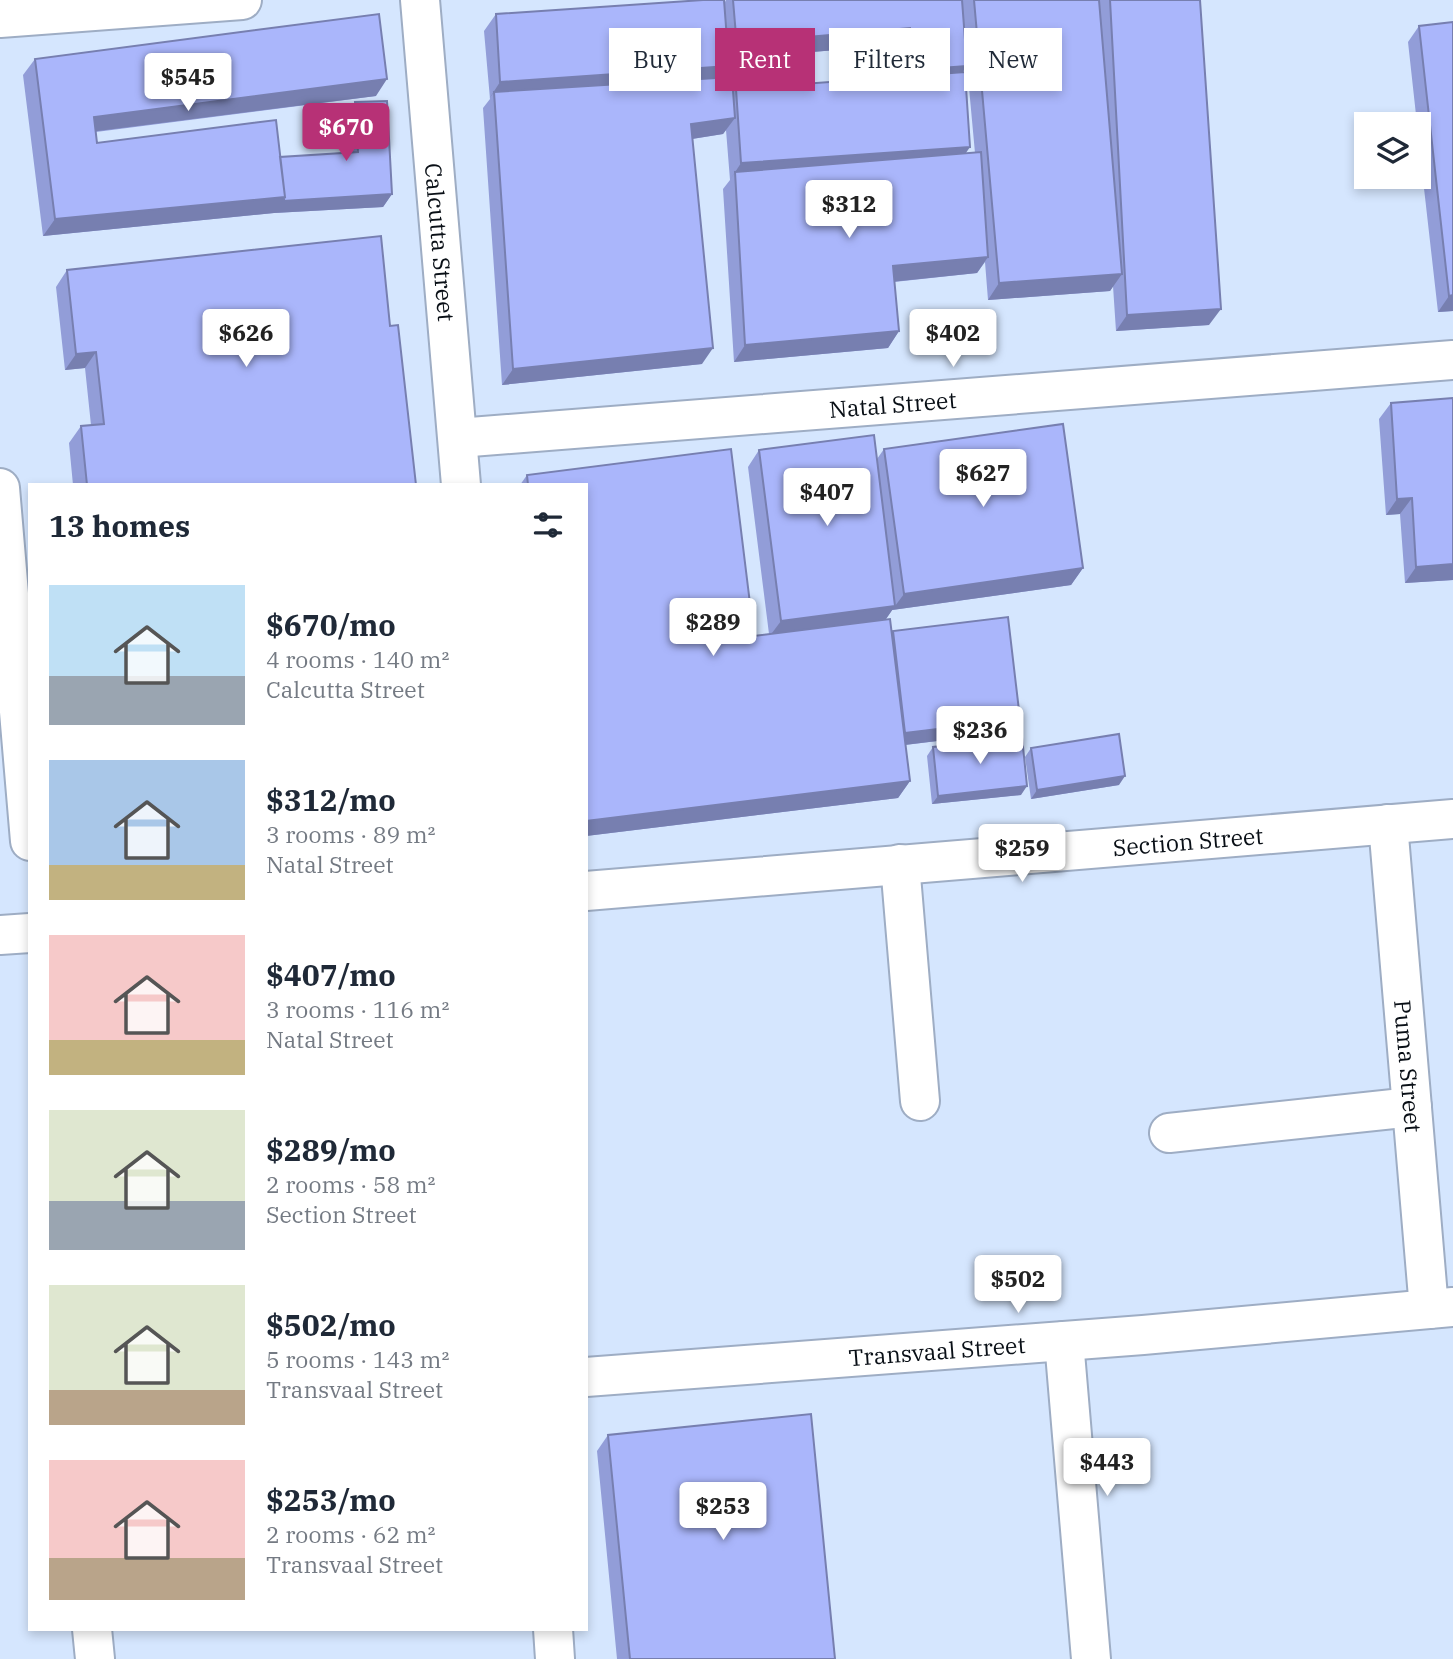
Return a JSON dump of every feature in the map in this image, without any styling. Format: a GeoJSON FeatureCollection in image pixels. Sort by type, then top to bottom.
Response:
{"type":"FeatureCollection","features":[{"type":"Feature","properties":{"kind":"street"},"geometry":{"type":"LineString","coordinates":[[0,18],[242,0]]}},
{"type":"Feature","properties":{"kind":"street","name":"Calcutta Street"},"geometry":{"type":"LineString","coordinates":[[420,0],[461,483]]}},
{"type":"Feature","properties":{"kind":"street","name":"Natal Street"},"geometry":{"type":"LineString","coordinates":[[458,439],[1453,360]]}},
{"type":"Feature","properties":{"kind":"street"},"geometry":{"type":"LineString","coordinates":[[0,499],[28,818]]}},
{"type":"Feature","properties":{"kind":"street","name":"Section Street"},"geometry":{"type":"LineString","coordinates":[[588,891],[1453,819]]}},
{"type":"Feature","properties":{"kind":"street","name":"Puma Street"},"geometry":{"type":"LineString","coordinates":[[1388,824],[1412,1107],[1441,1308]]}},
{"type":"Feature","properties":{"kind":"street"},"geometry":{"type":"LineString","coordinates":[[900,864],[920,1101]]}},
{"type":"Feature","properties":{"kind":"street"},"geometry":{"type":"LineString","coordinates":[[0,935],[28,933]]}},
{"type":"Feature","properties":{"kind":"street"},"geometry":{"type":"LineString","coordinates":[[1169,1133],[1412,1107]]}},
{"type":"Feature","properties":{"kind":"street","name":"Transvaal Street"},"geometry":{"type":"LineString","coordinates":[[588,1377],[1064,1341],[1441,1308]]}},
{"type":"Feature","properties":{"kind":"street"},"geometry":{"type":"LineString","coordinates":[[1064,1341],[1091,1659]]}},
{"type":"Feature","properties":{"kind":"street"},"geometry":{"type":"LineString","coordinates":[[92,1631],[95,1659]]}},
{"type":"Feature","properties":{"kind":"street"},"geometry":{"type":"LineString","coordinates":[[553,1631],[555,1659]]}},
{"type":"Feature","properties":{"kind":"shaded area"},"geometry":{"type":"Polygon","coordinates":[[[0,0],[1453,0],[1453,1659],[0,1659],[0,0]]]}},
{"type":"Feature","properties":{"kind":"building"},"geometry":{"type":"Polygon","coordinates":[[[724,0],[726,28],[715,28],[715,67],[701,68],[701,28],[609,28],[609,74],[500,82],[496,14],[724,0]]]}},
{"type":"Feature","properties":{"kind":"building"},"geometry":{"type":"Polygon","coordinates":[[[733,0],[962,0],[964,66],[950,67],[950,28],[829,28],[829,35],[815,36],[815,28],[735,28],[733,0]]]}},
{"type":"Feature","properties":{"kind":"building"},"geometry":{"type":"Polygon","coordinates":[[[974,0],[1099,0],[1122,274],[999,283],[982,91],[1062,91],[1062,28],[976,28],[974,0]]]}},
{"type":"Feature","properties":{"kind":"building"},"geometry":{"type":"Polygon","coordinates":[[[1110,0],[1200,0],[1221,309],[1127,315],[1110,0]]]}},
{"type":"Feature","properties":{"kind":"building"},"geometry":{"type":"Polygon","coordinates":[[[379,14],[387,79],[94,117],[97,143],[276,120],[285,197],[55,219],[35,59],[379,14]]]}},
{"type":"Feature","properties":{"kind":"building"},"geometry":{"type":"Polygon","coordinates":[[[1453,22],[1453,295],[1449,296],[1431,134],[1431,112],[1429,112],[1419,26],[1453,22]]]}},
{"type":"Feature","properties":{"kind":"building"},"geometry":{"type":"Polygon","coordinates":[[[964,72],[970,147],[741,163],[736,91],[815,91],[815,83],[829,82],[829,91],[950,91],[950,73],[964,72]]]}},
{"type":"Feature","properties":{"kind":"building"},"geometry":{"type":"Polygon","coordinates":[[[715,78],[715,91],[733,91],[735,118],[691,124],[713,348],[513,369],[494,92],[609,85],[609,91],[701,91],[701,79],[715,78]]]}},
{"type":"Feature","properties":{"kind":"building"},"geometry":{"type":"Polygon","coordinates":[[[387,101],[392,194],[283,201],[285,197],[280,157],[358,152],[355,102],[387,101]]]}},
{"type":"Feature","properties":{"kind":"building"},"geometry":{"type":"Polygon","coordinates":[[[981,152],[988,257],[893,266],[899,331],[745,345],[735,172],[981,152]]]}},
{"type":"Feature","properties":{"kind":"building"},"geometry":{"type":"Polygon","coordinates":[[[381,236],[390,326],[398,325],[416,483],[87,483],[81,426],[104,424],[96,352],[76,354],[67,270],[381,236]]]}},
{"type":"Feature","properties":{"kind":"building"},"geometry":{"type":"Polygon","coordinates":[[[1453,398],[1453,564],[1416,567],[1412,498],[1397,499],[1391,403],[1453,398]]]}},
{"type":"Feature","properties":{"kind":"building"},"geometry":{"type":"Polygon","coordinates":[[[1063,424],[1083,568],[904,594],[884,449],[1063,424]]]}},
{"type":"Feature","properties":{"kind":"building"},"geometry":{"type":"Polygon","coordinates":[[[874,435],[895,606],[781,621],[759,450],[874,435]]]}},
{"type":"Feature","properties":{"kind":"building"},"geometry":{"type":"Polygon","coordinates":[[[731,449],[754,636],[890,619],[910,781],[588,821],[588,483],[528,483],[527,475],[731,449]]]}},
{"type":"Feature","properties":{"kind":"building"},"geometry":{"type":"Polygon","coordinates":[[[1008,617],[1020,719],[905,733],[893,631],[1008,617]]]}},
{"type":"Feature","properties":{"kind":"building"},"geometry":{"type":"Polygon","coordinates":[[[1119,734],[1125,776],[1037,790],[1031,748],[1119,734]]]}},
{"type":"Feature","properties":{"kind":"building"},"geometry":{"type":"Polygon","coordinates":[[[1022,737],[1027,786],[938,796],[933,747],[1022,737]]]}},
{"type":"Feature","properties":{"kind":"building"},"geometry":{"type":"Polygon","coordinates":[[[811,1414],[835,1659],[630,1659],[608,1435],[811,1414]]]}}]}
